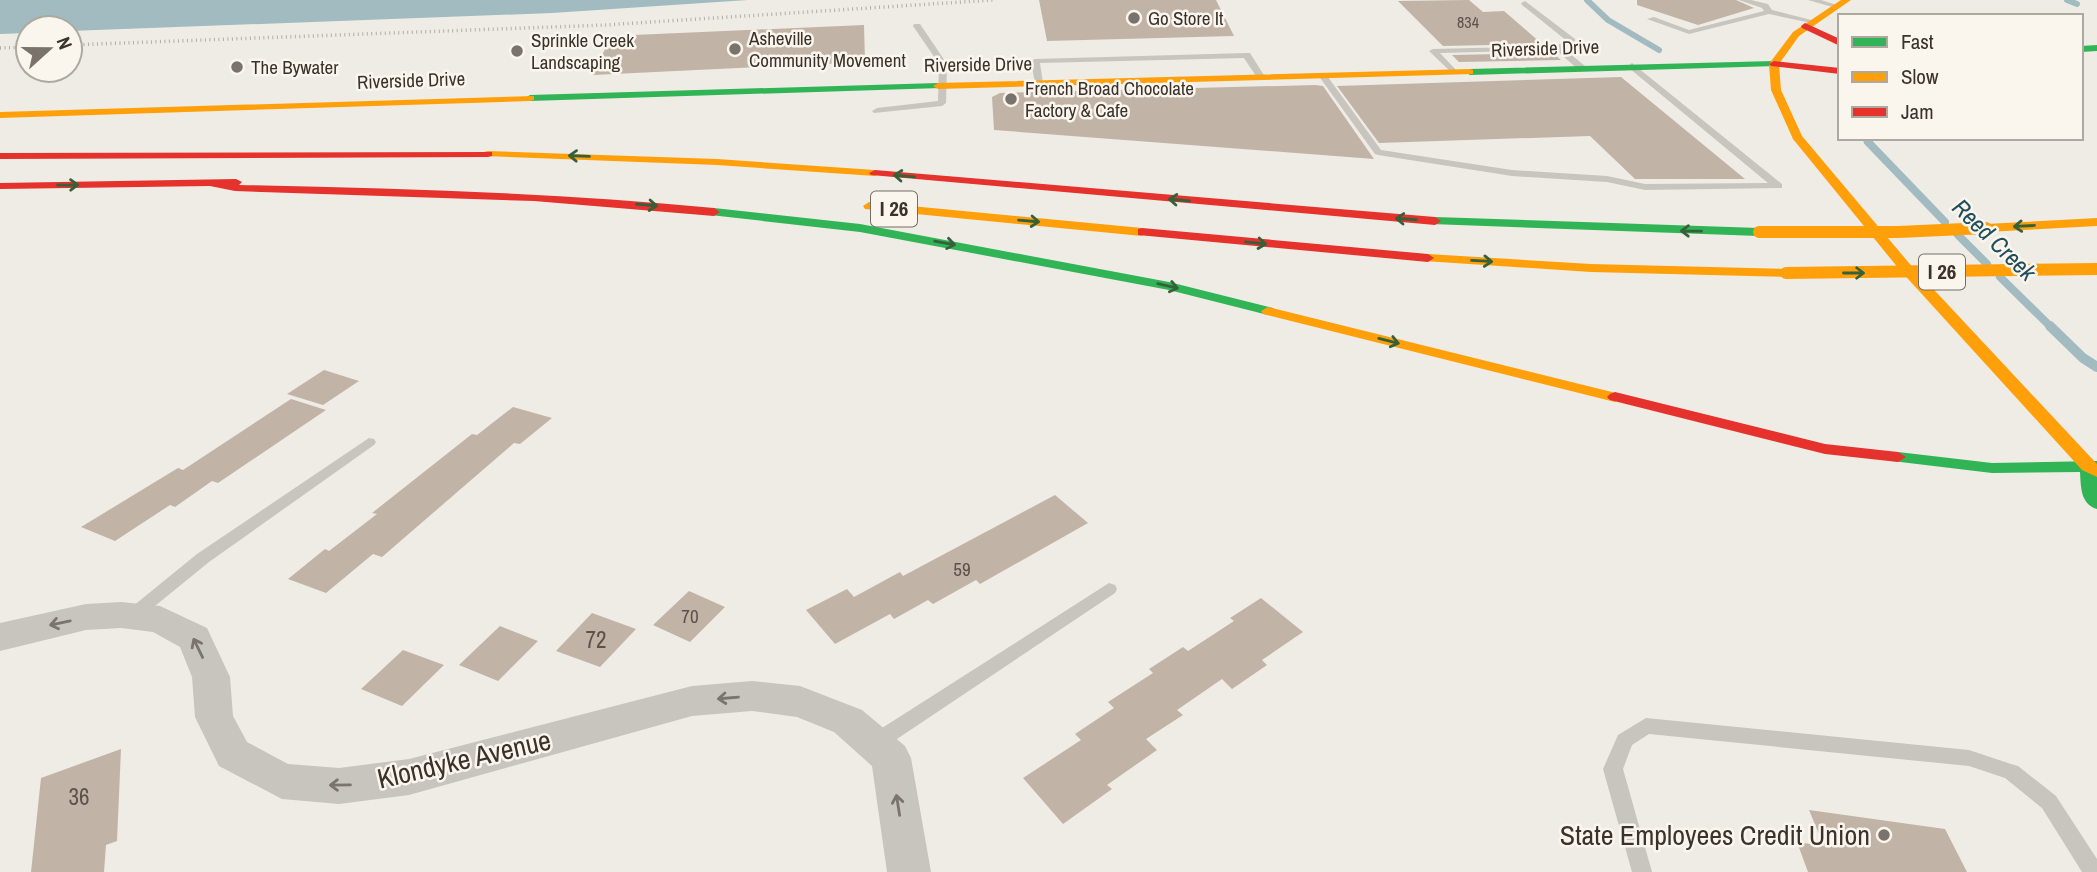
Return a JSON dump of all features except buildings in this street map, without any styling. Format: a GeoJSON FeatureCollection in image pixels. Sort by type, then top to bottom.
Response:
{"type":"FeatureCollection","features":[{"type":"Feature","properties":{"kind":"main road"},"geometry":{"type":"LineString","coordinates":[[1842,3],[1791,37],[1774,64],[1776,90],[1797,137],[1904,266],[2094,468]]}},
{"type":"Feature","properties":{"kind":"main road"},"geometry":{"type":"LineString","coordinates":[[1808,24],[1838,42]]}},
{"type":"Feature","properties":{"kind":"main road"},"geometry":{"type":"LineString","coordinates":[[1774,64],[1838,58]]}},
{"type":"Feature","properties":{"kind":"main road"},"geometry":{"type":"LineString","coordinates":[[1774,64],[1838,71]]}},
{"type":"Feature","properties":{"kind":"main road","name":"Riverside Drive"},"geometry":{"type":"LineString","coordinates":[[0,115],[944,85],[1774,64]]}},
{"type":"Feature","properties":{"kind":"main road","name":"I 26"},"geometry":{"type":"LineString","coordinates":[[0,156],[352,152],[607,156],[855,172],[1429,221],[1572,229],[1898,232],[2097,222]]}},
{"type":"Feature","properties":{"kind":"main road"},"geometry":{"type":"LineString","coordinates":[[0,186],[401,181],[676,192]]}},
{"type":"Feature","properties":{"kind":"main road"},"geometry":{"type":"LineString","coordinates":[[212,183],[235,188],[468,193],[608,201],[860,228],[1169,286],[1825,449],[1992,468],[2094,468]]}},
{"type":"Feature","properties":{"kind":"main road","name":"I 26"},"geometry":{"type":"LineString","coordinates":[[849,204],[1437,259],[1591,268],[1786,273],[2097,269]]}},
{"type":"Feature","properties":{"kind":"main road"},"geometry":{"type":"LineString","coordinates":[[2094,468],[2090,494],[2097,503]]}},
{"type":"Feature","properties":{"kind":"street","name":"Klondyke Avenue"},"geometry":{"type":"LineString","coordinates":[[0,637],[86,617],[132,616],[160,619],[194,638],[211,677],[214,717],[233,754],[282,780],[340,786],[409,777],[692,701],[751,696],[800,702],[848,721],[891,758],[909,872]]}},
{"type":"Feature","properties":{"kind":"lane"},"geometry":{"type":"LineString","coordinates":[[1743,0],[1765,6],[1769,12]]}},
{"type":"Feature","properties":{"kind":"lane"},"geometry":{"type":"LineString","coordinates":[[1812,0],[1842,3]]}},
{"type":"Feature","properties":{"kind":"lane"},"geometry":{"type":"LineString","coordinates":[[1453,71],[1433,51],[1558,48],[1572,41],[1525,4]]}},
{"type":"Feature","properties":{"kind":"lane"},"geometry":{"type":"LineString","coordinates":[[1651,19],[1689,32],[1769,12],[1808,24]]}},
{"type":"Feature","properties":{"kind":"lane"},"geometry":{"type":"LineString","coordinates":[[877,111],[942,103],[943,64],[917,26]]}},
{"type":"Feature","properties":{"kind":"lane"},"geometry":{"type":"LineString","coordinates":[[1558,48],[1582,68]]}},
{"type":"Feature","properties":{"kind":"lane"},"geometry":{"type":"LineString","coordinates":[[1039,83],[1035,61],[1247,55],[1261,77]]}},
{"type":"Feature","properties":{"kind":"lane"},"geometry":{"type":"LineString","coordinates":[[1322,75],[1378,152],[1512,173],[1607,179],[1645,187],[1779,186],[1632,66]]}},
{"type":"Feature","properties":{"kind":"lane"},"geometry":{"type":"LineString","coordinates":[[132,616],[203,558],[369,442]]}},
{"type":"Feature","properties":{"kind":"lane"},"geometry":{"type":"LineString","coordinates":[[874,744],[1110,589]]}},
{"type":"Feature","properties":{"kind":"lane"},"geometry":{"type":"LineString","coordinates":[[1642,872],[1613,769],[1625,740],[1646,726],[1969,758],[2011,772],[2049,802],[2094,872]]}},
{"type":"Feature","properties":{"kind":"water"},"geometry":{"type":"Polygon","coordinates":[[[0,0],[748,0],[552,13],[84,30],[84,14],[14,14],[14,34],[0,34],[0,0]]]}},
{"type":"Feature","properties":{"kind":"waterway","name":"Reed Creek"},"geometry":{"type":"LineString","coordinates":[[1587,0],[1608,20],[1659,50]]}},
{"type":"Feature","properties":{"kind":"waterway"},"geometry":{"type":"LineString","coordinates":[[2067,0],[2077,4]]}},
{"type":"Feature","properties":{"kind":"waterway","name":"Reed Creek"},"geometry":{"type":"LineString","coordinates":[[1868,142],[1945,222]]}},
{"type":"Feature","properties":{"kind":"waterway","name":"Reed Creek"},"geometry":{"type":"LineString","coordinates":[[1958,235],[1987,264]]}},
{"type":"Feature","properties":{"kind":"waterway","name":"Reed Creek"},"geometry":{"type":"LineString","coordinates":[[2000,277],[2052,328]]}},
{"type":"Feature","properties":{"kind":"waterway","name":"Reed Creek"},"geometry":{"type":"LineString","coordinates":[[2050,326],[2083,358],[2097,367]]}},
{"type":"Feature","properties":{"kind":"railway"},"geometry":{"type":"LineString","coordinates":[[84,44],[605,25],[993,0]]}},
{"type":"Feature","properties":{"kind":"railway"},"geometry":{"type":"LineString","coordinates":[[0,48],[14,48]]}},
{"type":"Feature","properties":{"kind":"traffic: fast"},"geometry":{"type":"LineString","coordinates":[[2083,49],[2097,48]]}},
{"type":"Feature","properties":{"kind":"traffic: fast"},"geometry":{"type":"LineString","coordinates":[[1470,72],[1774,64]]}},
{"type":"Feature","properties":{"kind":"traffic: fast"},"geometry":{"type":"LineString","coordinates":[[530,98],[938,86]]}},
{"type":"Feature","properties":{"kind":"traffic: fast"},"geometry":{"type":"LineString","coordinates":[[714,212],[860,228],[1169,286],[1268,311]]}},
{"type":"Feature","properties":{"kind":"traffic: fast"},"geometry":{"type":"LineString","coordinates":[[1435,221],[1759,232]]}},
{"type":"Feature","properties":{"kind":"traffic: fast"},"geometry":{"type":"LineString","coordinates":[[1898,457],[1992,468],[2097,466]]}},
{"type":"Feature","properties":{"kind":"traffic: fast"},"geometry":{"type":"LineString","coordinates":[[2088,466],[2090,494],[2097,503]]}},
{"type":"Feature","properties":{"kind":"traffic: slow"},"geometry":{"type":"LineString","coordinates":[[1774,64],[1796,34],[1847,0]]}},
{"type":"Feature","properties":{"kind":"traffic: slow"},"geometry":{"type":"LineString","coordinates":[[1774,64],[1776,90],[1797,137],[1904,266],[2088,466],[2097,472]]}},
{"type":"Feature","properties":{"kind":"traffic: slow"},"geometry":{"type":"LineString","coordinates":[[938,86],[1470,72]]}},
{"type":"Feature","properties":{"kind":"traffic: slow"},"geometry":{"type":"LineString","coordinates":[[0,115],[530,98]]}},
{"type":"Feature","properties":{"kind":"traffic: slow"},"geometry":{"type":"LineString","coordinates":[[488,154],[717,162],[875,173]]}},
{"type":"Feature","properties":{"kind":"traffic: slow"},"geometry":{"type":"LineString","coordinates":[[869,206],[1142,232]]}},
{"type":"Feature","properties":{"kind":"traffic: slow"},"geometry":{"type":"LineString","coordinates":[[1986,228],[2097,222]]}},
{"type":"Feature","properties":{"kind":"traffic: slow"},"geometry":{"type":"LineString","coordinates":[[1759,232],[1898,232],[1986,228]]}},
{"type":"Feature","properties":{"kind":"traffic: slow"},"geometry":{"type":"LineString","coordinates":[[1428,258],[1591,268],[1786,273]]}},
{"type":"Feature","properties":{"kind":"traffic: slow"},"geometry":{"type":"LineString","coordinates":[[1786,273],[2097,269]]}},
{"type":"Feature","properties":{"kind":"traffic: slow"},"geometry":{"type":"LineString","coordinates":[[1268,311],[1615,397]]}},
{"type":"Feature","properties":{"kind":"traffic: jam"},"geometry":{"type":"LineString","coordinates":[[1805,26],[1838,42]]}},
{"type":"Feature","properties":{"kind":"traffic: jam"},"geometry":{"type":"LineString","coordinates":[[1774,64],[1838,71]]}},
{"type":"Feature","properties":{"kind":"traffic: jam"},"geometry":{"type":"LineString","coordinates":[[0,156],[488,154]]}},
{"type":"Feature","properties":{"kind":"traffic: jam"},"geometry":{"type":"LineString","coordinates":[[875,173],[1435,221]]}},
{"type":"Feature","properties":{"kind":"traffic: jam"},"geometry":{"type":"LineString","coordinates":[[0,186],[236,182]]}},
{"type":"Feature","properties":{"kind":"traffic: jam"},"geometry":{"type":"LineString","coordinates":[[212,183],[235,188],[415,192],[714,212]]}},
{"type":"Feature","properties":{"kind":"traffic: jam"},"geometry":{"type":"LineString","coordinates":[[1142,232],[1428,258]]}},
{"type":"Feature","properties":{"kind":"traffic: jam"},"geometry":{"type":"LineString","coordinates":[[1615,397],[1825,449],[1898,457]]}},
{"type":"Feature","properties":{"kind":"place","name":"Go Store It"},"geometry":{"type":"Point","coordinates":[1134,18]}},
{"type":"Feature","properties":{"kind":"place","name":"Asheville Community Movement"},"geometry":{"type":"Point","coordinates":[735,49]}},
{"type":"Feature","properties":{"kind":"place","name":"Sprinkle Creek Landscaping"},"geometry":{"type":"Point","coordinates":[517,51]}},
{"type":"Feature","properties":{"kind":"place","name":"The Bywater"},"geometry":{"type":"Point","coordinates":[237,67]}},
{"type":"Feature","properties":{"kind":"place","name":"French Broad Chocolate Factory & Cafe"},"geometry":{"type":"Point","coordinates":[1011,99]}},
{"type":"Feature","properties":{"kind":"place","name":"State Employees Credit Union"},"geometry":{"type":"Point","coordinates":[1884,835]}}]}
